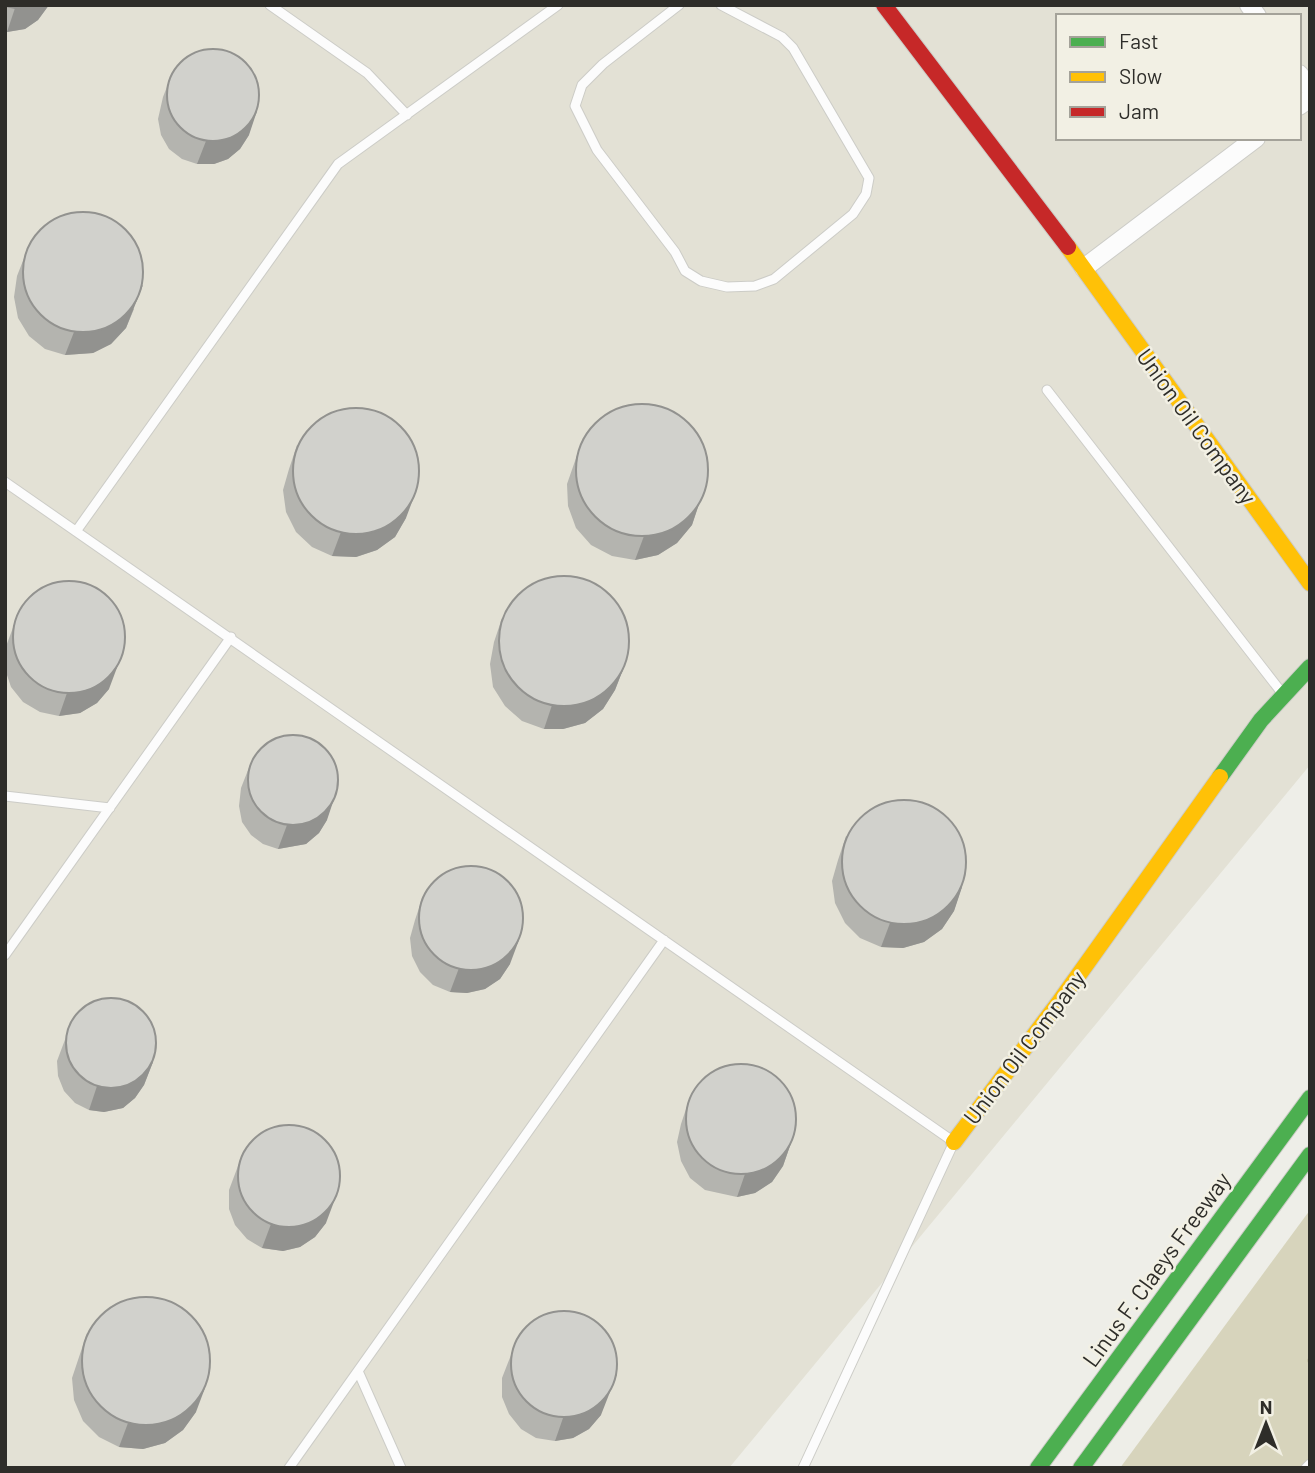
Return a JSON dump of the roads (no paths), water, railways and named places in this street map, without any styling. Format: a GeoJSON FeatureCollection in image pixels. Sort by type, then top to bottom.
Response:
{"type":"FeatureCollection","features":[{"type":"Feature","properties":{"kind":"main road","name":"Union Oil Company"},"geometry":{"type":"LineString","coordinates":[[884,5],[1084,268],[1310,583]]}},
{"type":"Feature","properties":{"kind":"main road","name":"Union Oil Company"},"geometry":{"type":"LineString","coordinates":[[954,1142],[1283,694],[1310,667]]}},
{"type":"Feature","properties":{"kind":"main road","name":"Linus F. Claeys Freeway"},"geometry":{"type":"LineString","coordinates":[[1038,1468],[1310,1097]]}},
{"type":"Feature","properties":{"kind":"main road"},"geometry":{"type":"LineString","coordinates":[[1081,1468],[1310,1156]]}},
{"type":"Feature","properties":{"kind":"street"},"geometry":{"type":"LineString","coordinates":[[1084,268],[1253,140]]}},
{"type":"Feature","properties":{"kind":"lane"},"geometry":{"type":"LineString","coordinates":[[270,5],[367,73],[407,115]]}},
{"type":"Feature","properties":{"kind":"lane"},"geometry":{"type":"LineString","coordinates":[[77,530],[338,164],[558,5]]}},
{"type":"Feature","properties":{"kind":"lane"},"geometry":{"type":"LineString","coordinates":[[679,5],[603,64],[582,85],[575,106],[597,150],[675,252],[685,271],[701,281],[727,287],[755,286],[774,279],[853,214],[866,194],[869,178],[793,48],[782,37],[721,5]]}},
{"type":"Feature","properties":{"kind":"lane"},"geometry":{"type":"LineString","coordinates":[[1047,390],[1283,694]]}},
{"type":"Feature","properties":{"kind":"lane"},"geometry":{"type":"LineString","coordinates":[[5,482],[954,1142]]}},
{"type":"Feature","properties":{"kind":"lane"},"geometry":{"type":"LineString","coordinates":[[5,956],[231,637]]}},
{"type":"Feature","properties":{"kind":"lane"},"geometry":{"type":"LineString","coordinates":[[5,796],[110,808]]}},
{"type":"Feature","properties":{"kind":"lane"},"geometry":{"type":"LineString","coordinates":[[289,1468],[664,940]]}},
{"type":"Feature","properties":{"kind":"lane","name":"Union Oil Company"},"geometry":{"type":"LineString","coordinates":[[803,1468],[954,1142]]}},
{"type":"Feature","properties":{"kind":"lane"},"geometry":{"type":"LineString","coordinates":[[358,1371],[401,1468]]}},
{"type":"Feature","properties":{"kind":"lane"},"geometry":{"type":"LineString","coordinates":[[1306,1468],[1310,1464]]}}]}
